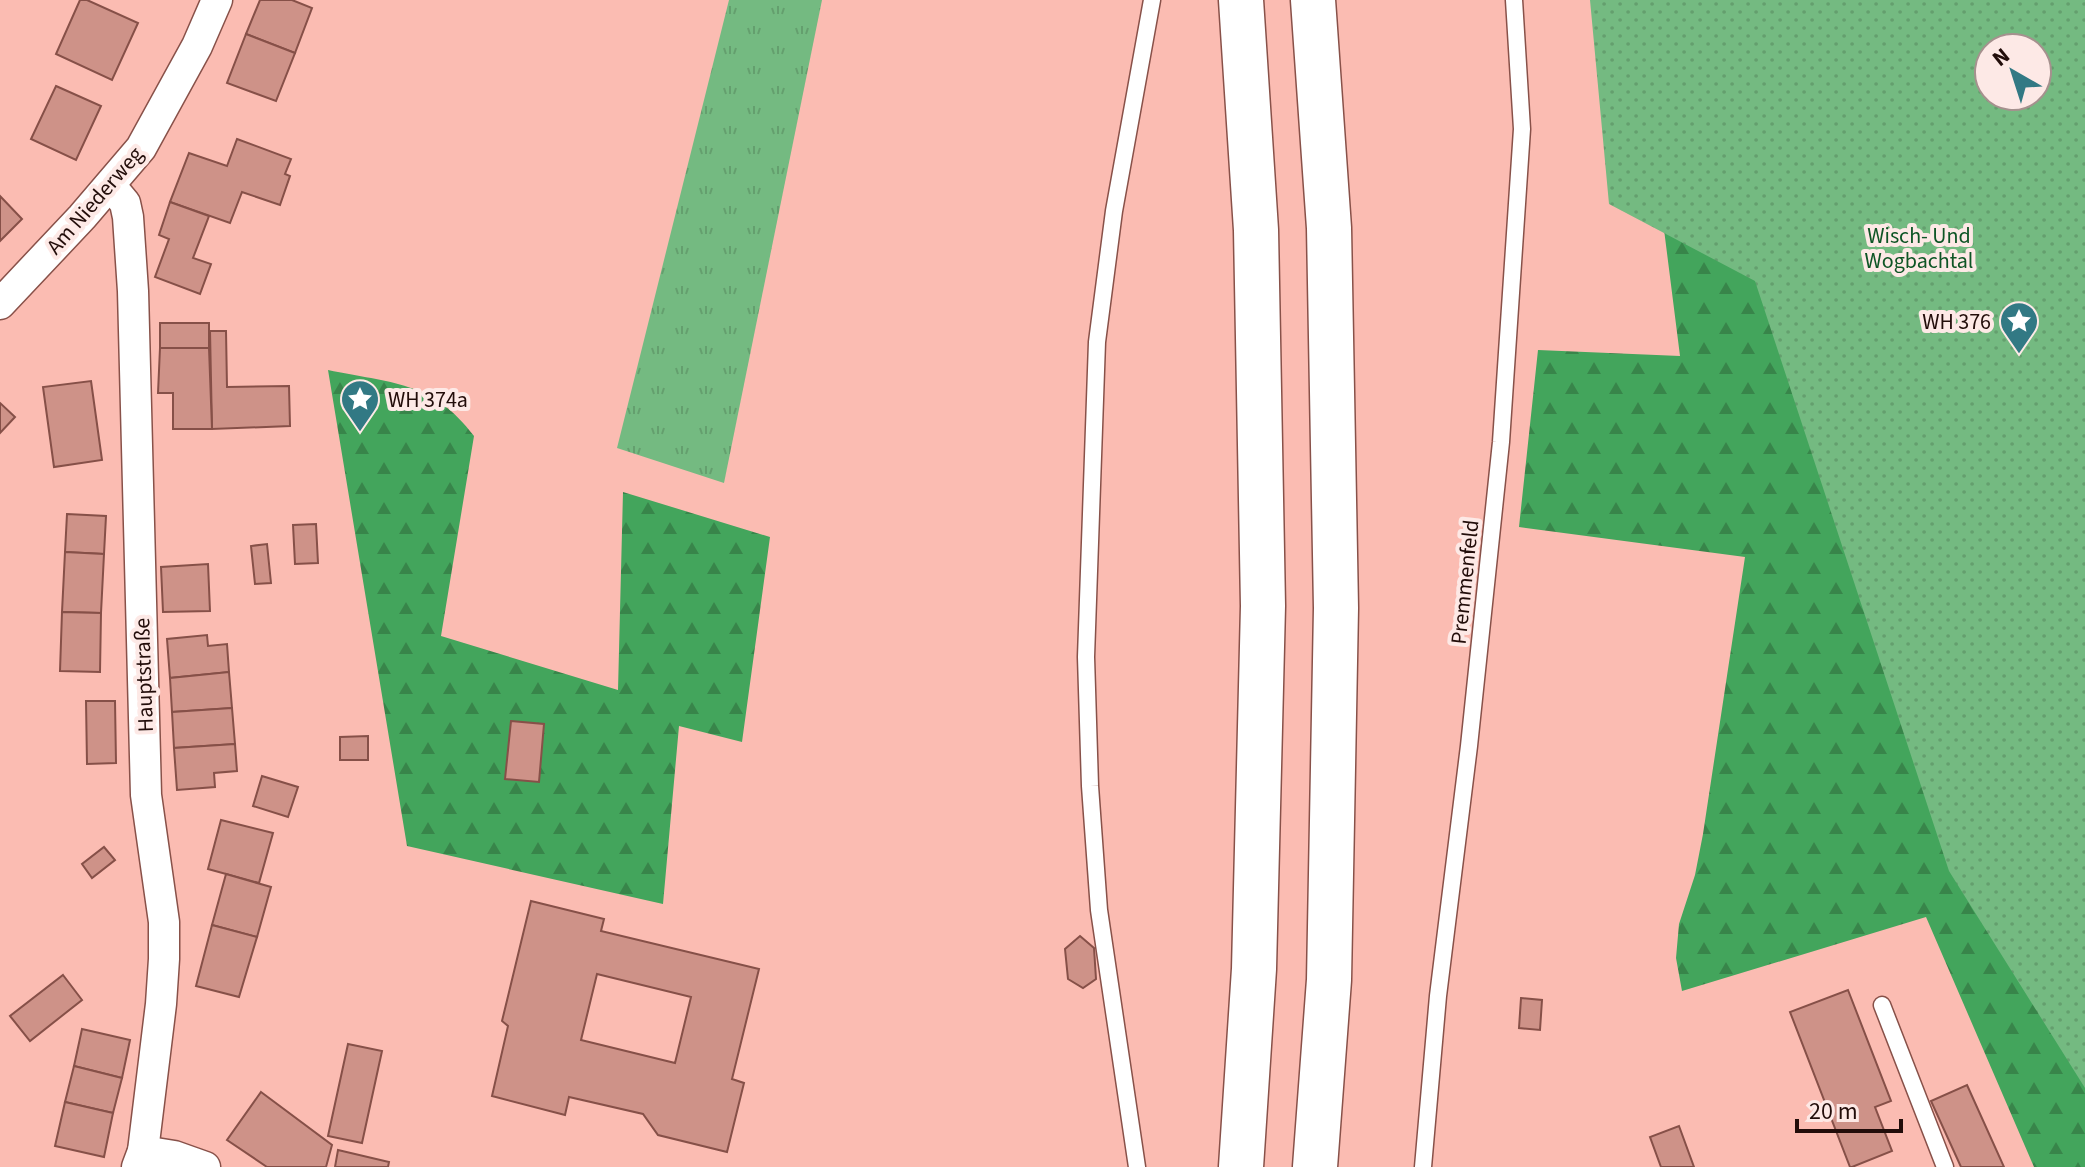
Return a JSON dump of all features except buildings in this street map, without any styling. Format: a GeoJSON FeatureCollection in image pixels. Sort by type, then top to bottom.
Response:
{"type":"FeatureCollection","features":[{"type":"Feature","properties":{"kind":"highway"},"geometry":{"type":"LineString","coordinates":[[1241,0],[1256,230],[1263,606],[1254,969],[1241,1167]]}},
{"type":"Feature","properties":{"kind":"highway"},"geometry":{"type":"LineString","coordinates":[[1313,0],[1329,228],[1336,608],[1329,980],[1315,1167]]}},
{"type":"Feature","properties":{"kind":"street","name":"Am Niederweg"},"geometry":{"type":"LineString","coordinates":[[0,304],[141,148],[197,46],[217,0]]}},
{"type":"Feature","properties":{"kind":"street","name":"Hauptstraße"},"geometry":{"type":"LineString","coordinates":[[110,185],[125,203],[130,247],[146,795],[164,922],[161,1004],[140,1159]]}},
{"type":"Feature","properties":{"kind":"street"},"geometry":{"type":"LineString","coordinates":[[140,1159],[174,1156],[205,1167]]}},
{"type":"Feature","properties":{"kind":"lane"},"geometry":{"type":"LineString","coordinates":[[1137,1167],[1099,910],[1090,786],[1086,657],[1097,342],[1114,211],[1152,0]]}},
{"type":"Feature","properties":{"kind":"lane","name":"Premmenfeld"},"geometry":{"type":"LineString","coordinates":[[1423,1167],[1438,996],[1469,746],[1501,442],[1522,129],[1514,0]]}},
{"type":"Feature","properties":{"kind":"lane"},"geometry":{"type":"LineString","coordinates":[[1882,1005],[1945,1167]]}},
{"type":"Feature","properties":{"kind":"green space"},"geometry":{"type":"Polygon","coordinates":[[[729,0],[822,0],[724,483],[617,448],[729,0]]]}},
{"type":"Feature","properties":{"kind":"green space","name":"Wisch- Und Wogbachtal"},"geometry":{"type":"Polygon","coordinates":[[[1590,0],[2085,0],[2085,1088],[1949,871],[1755,281],[1609,204],[1590,0]]]}},
{"type":"Feature","properties":{"kind":"green space","name":"Wisch- Und Wogbachtal"},"geometry":{"type":"Polygon","coordinates":[[[1635,0],[2085,0],[2085,1167],[2034,1167],[1926,917],[1682,991],[1676,958],[1679,924],[1695,875],[1703,834],[1745,557],[1519,527],[1538,350],[1680,356],[1635,0]]]}},
{"type":"Feature","properties":{"kind":"green space"},"geometry":{"type":"Polygon","coordinates":[[[328,370],[391,382],[426,394],[443,404],[474,436],[441,636],[618,690],[623,492],[770,537],[742,742],[679,726],[663,904],[407,846],[328,370]]]}},
{"type":"Feature","properties":{"kind":"place","name":"WH 376"},"geometry":{"type":"Point","coordinates":[2019,355]}},
{"type":"Feature","properties":{"kind":"place","name":"WH 374a"},"geometry":{"type":"Point","coordinates":[360,433]}}]}
